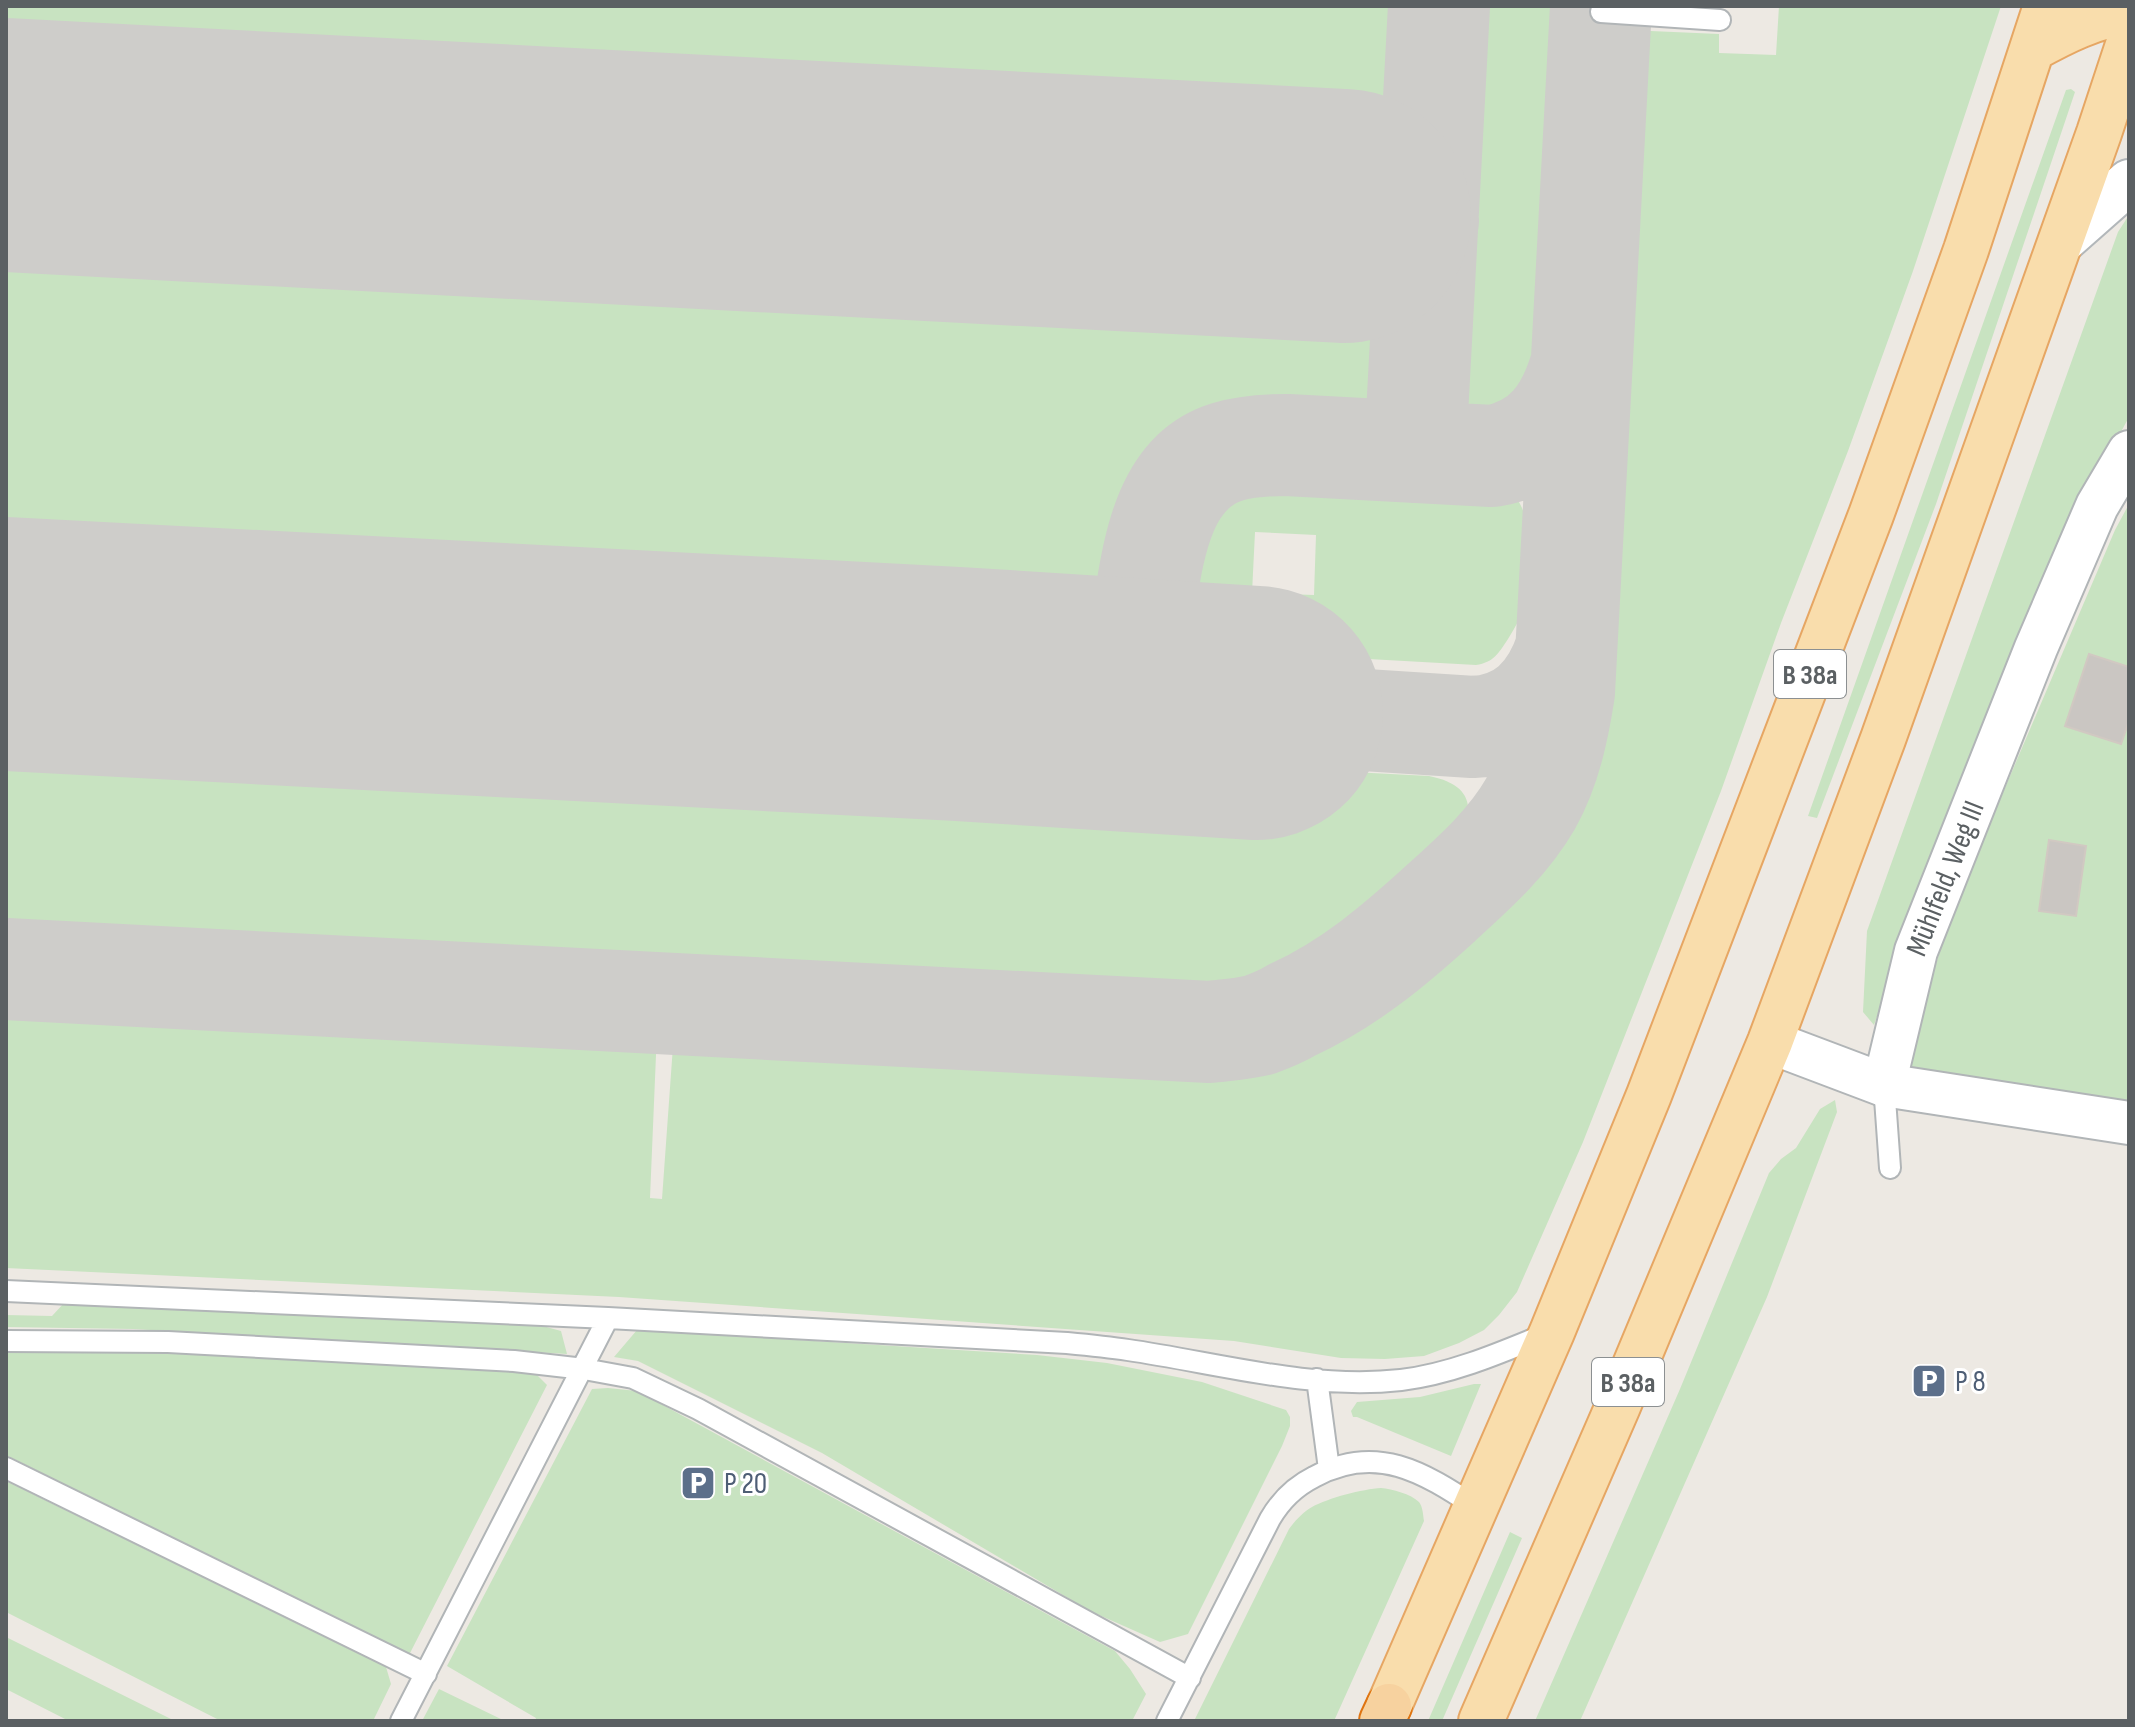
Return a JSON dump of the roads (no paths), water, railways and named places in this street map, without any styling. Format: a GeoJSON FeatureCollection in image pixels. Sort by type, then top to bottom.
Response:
{"type":"FeatureCollection","features":[{"type":"Feature","properties":{"kind":"main road","name":"B 38a"},"geometry":{"type":"LineString","coordinates":[[1386,1713],[1552,1332],[1649,1095],[1871,515],[1966,250],[2046,6]]}},
{"type":"Feature","properties":{"kind":"main road","name":"B 38a"},"geometry":{"type":"LineString","coordinates":[[1481,1721],[1618,1406],[1770,1042],[1883,739],[2061,242],[2116,31]]}},
{"type":"Feature","properties":{"kind":"main road"},"geometry":{"type":"LineString","coordinates":[[2032,49],[2063,32],[2116,31]]}},
{"type":"Feature","properties":{"kind":"main road"},"geometry":{"type":"LineString","coordinates":[[2061,242],[2129,182]]}},
{"type":"Feature","properties":{"kind":"street","name":"Mühlfeld, Weg III"},"geometry":{"type":"LineString","coordinates":[[1884,1085],[1916,951],[2036,648],[2097,506],[2129,452]]}},
{"type":"Feature","properties":{"kind":"street"},"geometry":{"type":"LineString","coordinates":[[1770,1042],[1884,1085],[2129,1123]]}},
{"type":"Feature","properties":{"kind":"lane"},"geometry":{"type":"LineString","coordinates":[[1601,12],[1720,20]]}},
{"type":"Feature","properties":{"kind":"lane"},"geometry":{"type":"LineString","coordinates":[[1884,1085],[1890,1168]]}},
{"type":"Feature","properties":{"kind":"lane"},"geometry":{"type":"LineString","coordinates":[[6,1291],[608,1318],[1067,1343],[1128,1350],[1285,1377],[1362,1382],[1431,1375],[1489,1357],[1552,1332]]}},
{"type":"Feature","properties":{"kind":"lane"},"geometry":{"type":"LineString","coordinates":[[401,1721],[608,1318]]}},
{"type":"Feature","properties":{"kind":"lane"},"geometry":{"type":"LineString","coordinates":[[6,1341],[168,1342],[514,1361],[633,1378],[698,1409],[1190,1678]]}},
{"type":"Feature","properties":{"kind":"lane"},"geometry":{"type":"LineString","coordinates":[[1317,1379],[1329,1469]]}},
{"type":"Feature","properties":{"kind":"lane"},"geometry":{"type":"LineString","coordinates":[[1167,1721],[1277,1506],[1304,1482],[1329,1469],[1357,1462],[1382,1461],[1436,1481],[1476,1507]]}},
{"type":"Feature","properties":{"kind":"lane"},"geometry":{"type":"LineString","coordinates":[[6,1468],[426,1674]]}},
{"type":"Feature","properties":{"kind":"place","name":"P 8"},"geometry":{"type":"Point","coordinates":[1929,1381]}},
{"type":"Feature","properties":{"kind":"place","name":"P 20"},"geometry":{"type":"Point","coordinates":[698,1483]}}]}
